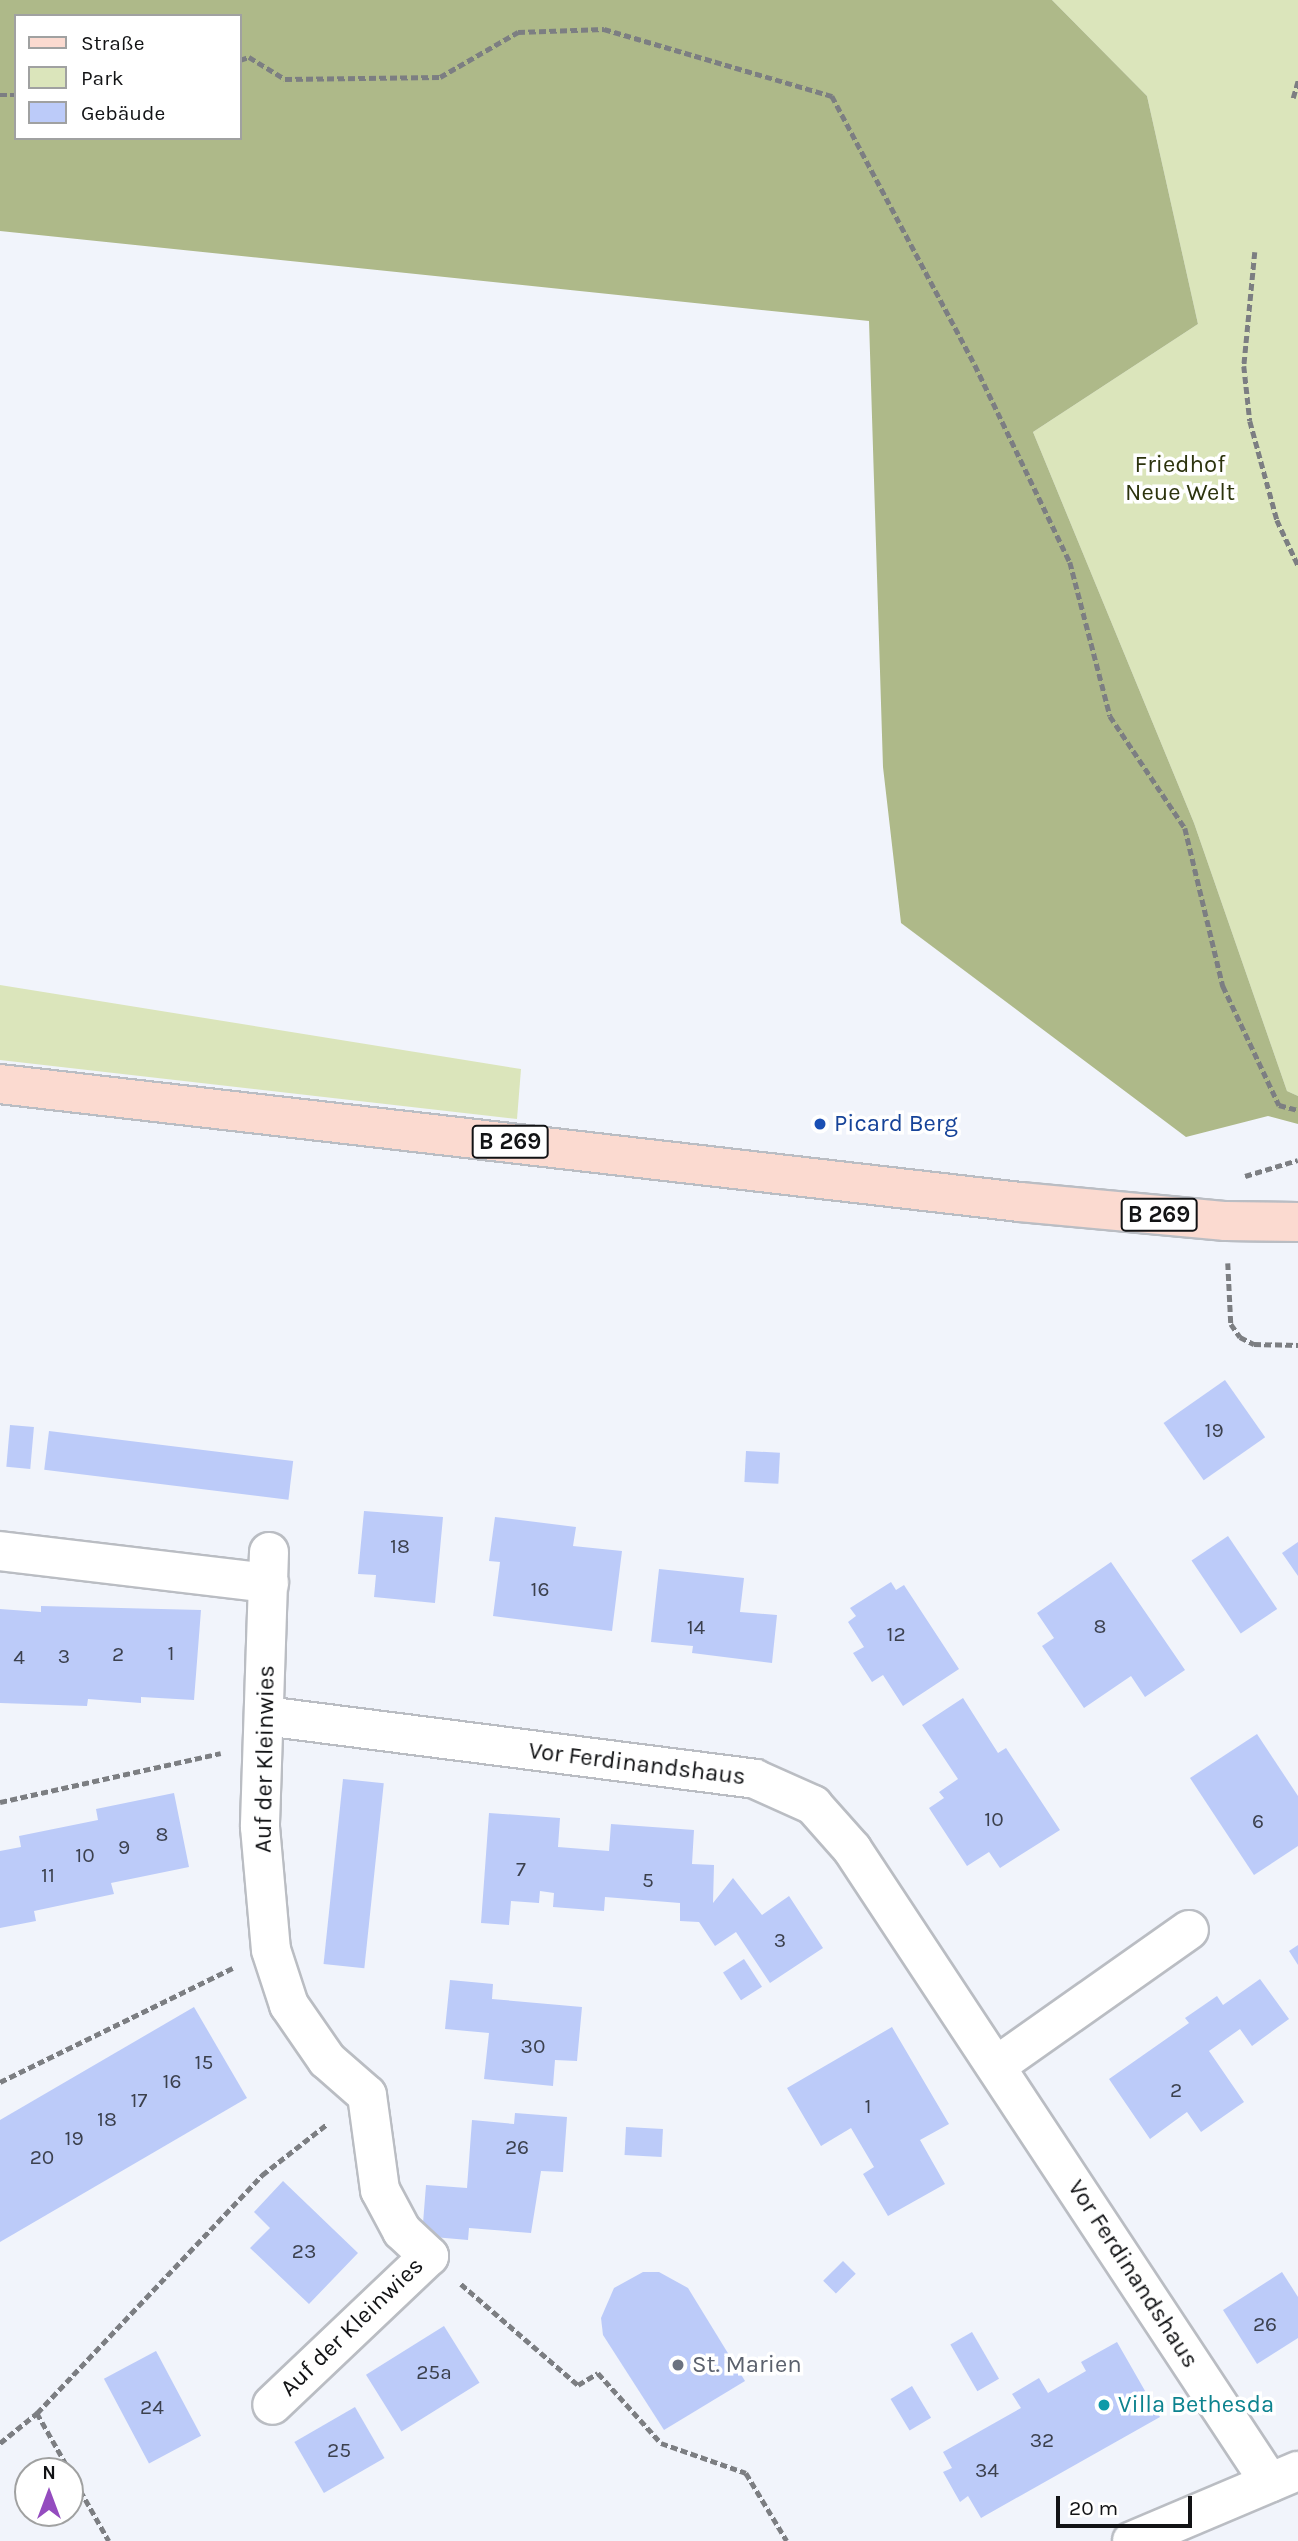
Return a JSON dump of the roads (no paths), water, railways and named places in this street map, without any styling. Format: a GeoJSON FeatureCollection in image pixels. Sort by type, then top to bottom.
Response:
{"type":"FeatureCollection","features":[{"type":"Feature","properties":{"kind":"main road","name":"B 269"},"geometry":{"type":"LineString","coordinates":[[0,1084],[1020,1202],[1226,1221],[1298,1222]]}},
{"type":"Feature","properties":{"kind":"street","name":"Auf der Kleinwies"},"geometry":{"type":"LineString","coordinates":[[0,1551],[269,1567],[260,1827],[271,1950],[289,2005],[327,2060],[367,2095],[380,2190],[402,2231],[429,2256],[272,2404]]}},
{"type":"Feature","properties":{"kind":"street","name":"Vor Ferdinandshaus"},"geometry":{"type":"LineString","coordinates":[[264,1730],[755,1779],[813,1805],[852,1849],[996,2066],[1284,2477]]}},
{"type":"Feature","properties":{"kind":"street"},"geometry":{"type":"LineString","coordinates":[[996,2066],[1189,1930]]}},
{"type":"Feature","properties":{"kind":"street"},"geometry":{"type":"LineString","coordinates":[[1132,2541],[1284,2477]]}},
{"type":"Feature","properties":{"kind":"place","name":"Picard Berg"},"geometry":{"type":"Point","coordinates":[820,1124]}},
{"type":"Feature","properties":{"kind":"place","name":"St. Marien"},"geometry":{"type":"Point","coordinates":[678,2365]}},
{"type":"Feature","properties":{"kind":"place","name":"Villa Bethesda"},"geometry":{"type":"Point","coordinates":[1104,2405]}},
{"type":"Feature","properties":{"kind":"park label","name":"Friedhof Neue Welt"},"geometry":{"type":"Point","coordinates":[1180,479]}}]}
